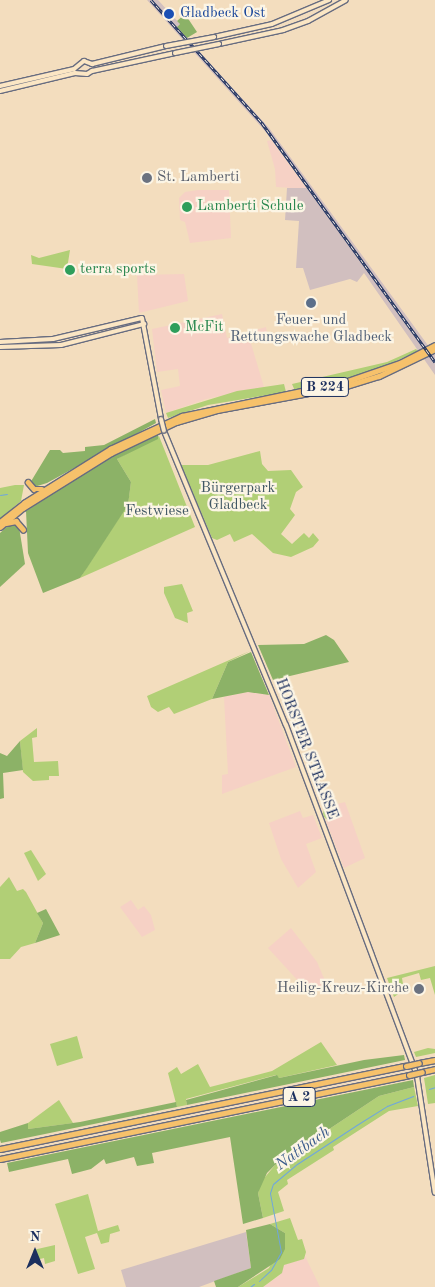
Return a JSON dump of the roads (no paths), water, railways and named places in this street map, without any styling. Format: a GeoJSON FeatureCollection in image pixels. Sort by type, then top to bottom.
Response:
{"type":"FeatureCollection","features":[{"type":"Feature","properties":{"kind":"highway","name":"A 2"},"geometry":{"type":"LineString","coordinates":[[2,1149],[435,1060]]}},
{"type":"Feature","properties":{"kind":"highway","name":"A 2"},"geometry":{"type":"LineString","coordinates":[[3,1158],[435,1069]]}},
{"type":"Feature","properties":{"kind":"main road"},"geometry":{"type":"LineString","coordinates":[[0,86],[79,66],[86,61],[92,64],[166,46],[272,24],[330,0]]}},
{"type":"Feature","properties":{"kind":"main road"},"geometry":{"type":"LineString","coordinates":[[0,91],[80,72],[87,74],[92,71],[283,30],[346,0]]}},
{"type":"Feature","properties":{"kind":"main road"},"geometry":{"type":"LineString","coordinates":[[92,64],[92,71]]}},
{"type":"Feature","properties":{"kind":"main road"},"geometry":{"type":"LineString","coordinates":[[79,66],[80,72]]}},
{"type":"Feature","properties":{"kind":"main road","name":"HORSTER STRASSE"},"geometry":{"type":"LineString","coordinates":[[0,342],[53,340],[142,318],[164,431],[286,725],[417,1076],[435,1193]]}},
{"type":"Feature","properties":{"kind":"main road"},"geometry":{"type":"LineString","coordinates":[[0,347],[61,345],[144,324]]}},
{"type":"Feature","properties":{"kind":"main road","name":"B 224"},"geometry":{"type":"LineString","coordinates":[[0,527],[2,522],[50,485],[140,434],[182,416],[345,382],[385,368],[435,345]]}},
{"type":"Feature","properties":{"kind":"main road","name":"B 224"},"geometry":{"type":"LineString","coordinates":[[24,506],[111,453],[176,422],[218,410],[346,386],[379,376],[435,349]]}},
{"type":"Feature","properties":{"kind":"main road"},"geometry":{"type":"LineString","coordinates":[[28,482],[36,490],[50,485]]}},
{"type":"Feature","properties":{"kind":"main road"},"geometry":{"type":"LineString","coordinates":[[2,522],[16,521],[22,529]]}},
{"type":"Feature","properties":{"kind":"waterway"},"geometry":{"type":"LineString","coordinates":[[0,495],[7,494]]}},
{"type":"Feature","properties":{"kind":"waterway","name":"Nattbach"},"geometry":{"type":"LineString","coordinates":[[429,1089],[435,1087]]}},
{"type":"Feature","properties":{"kind":"waterway","name":"Nattbach"},"geometry":{"type":"LineString","coordinates":[[259,1281],[271,1270],[281,1252],[270,1193],[273,1184],[297,1164],[355,1126],[387,1106],[413,1096]]}},
{"type":"Feature","properties":{"kind":"waterway","name":"Nattbach"},"geometry":{"type":"LineString","coordinates":[[250,1287],[254,1284]]}},
{"type":"Feature","properties":{"kind":"railway"},"geometry":{"type":"LineString","coordinates":[[151,0],[262,123],[435,362]]}},
{"type":"Feature","properties":{"kind":"place","name":"Gladbeck Ost"},"geometry":{"type":"Point","coordinates":[169,14]}},
{"type":"Feature","properties":{"kind":"place","name":"St. Lamberti"},"geometry":{"type":"Point","coordinates":[147,178]}},
{"type":"Feature","properties":{"kind":"place","name":"Lamberti Schule"},"geometry":{"type":"Point","coordinates":[187,207]}},
{"type":"Feature","properties":{"kind":"place","name":"terra sports"},"geometry":{"type":"Point","coordinates":[70,270]}},
{"type":"Feature","properties":{"kind":"place","name":"Feuer- und Rettungswache Gladbeck"},"geometry":{"type":"Point","coordinates":[311,303]}},
{"type":"Feature","properties":{"kind":"place","name":"McFit"},"geometry":{"type":"Point","coordinates":[175,328]}},
{"type":"Feature","properties":{"kind":"place","name":"Heilig-Kreuz-Kirche"},"geometry":{"type":"Point","coordinates":[419,989]}},
{"type":"Feature","properties":{"kind":"park label","name":"Bürgerpark Gladbeck"},"geometry":{"type":"Point","coordinates":[238,496]}},
{"type":"Feature","properties":{"kind":"park label","name":"Festwiese"},"geometry":{"type":"Point","coordinates":[157,512]}}]}
